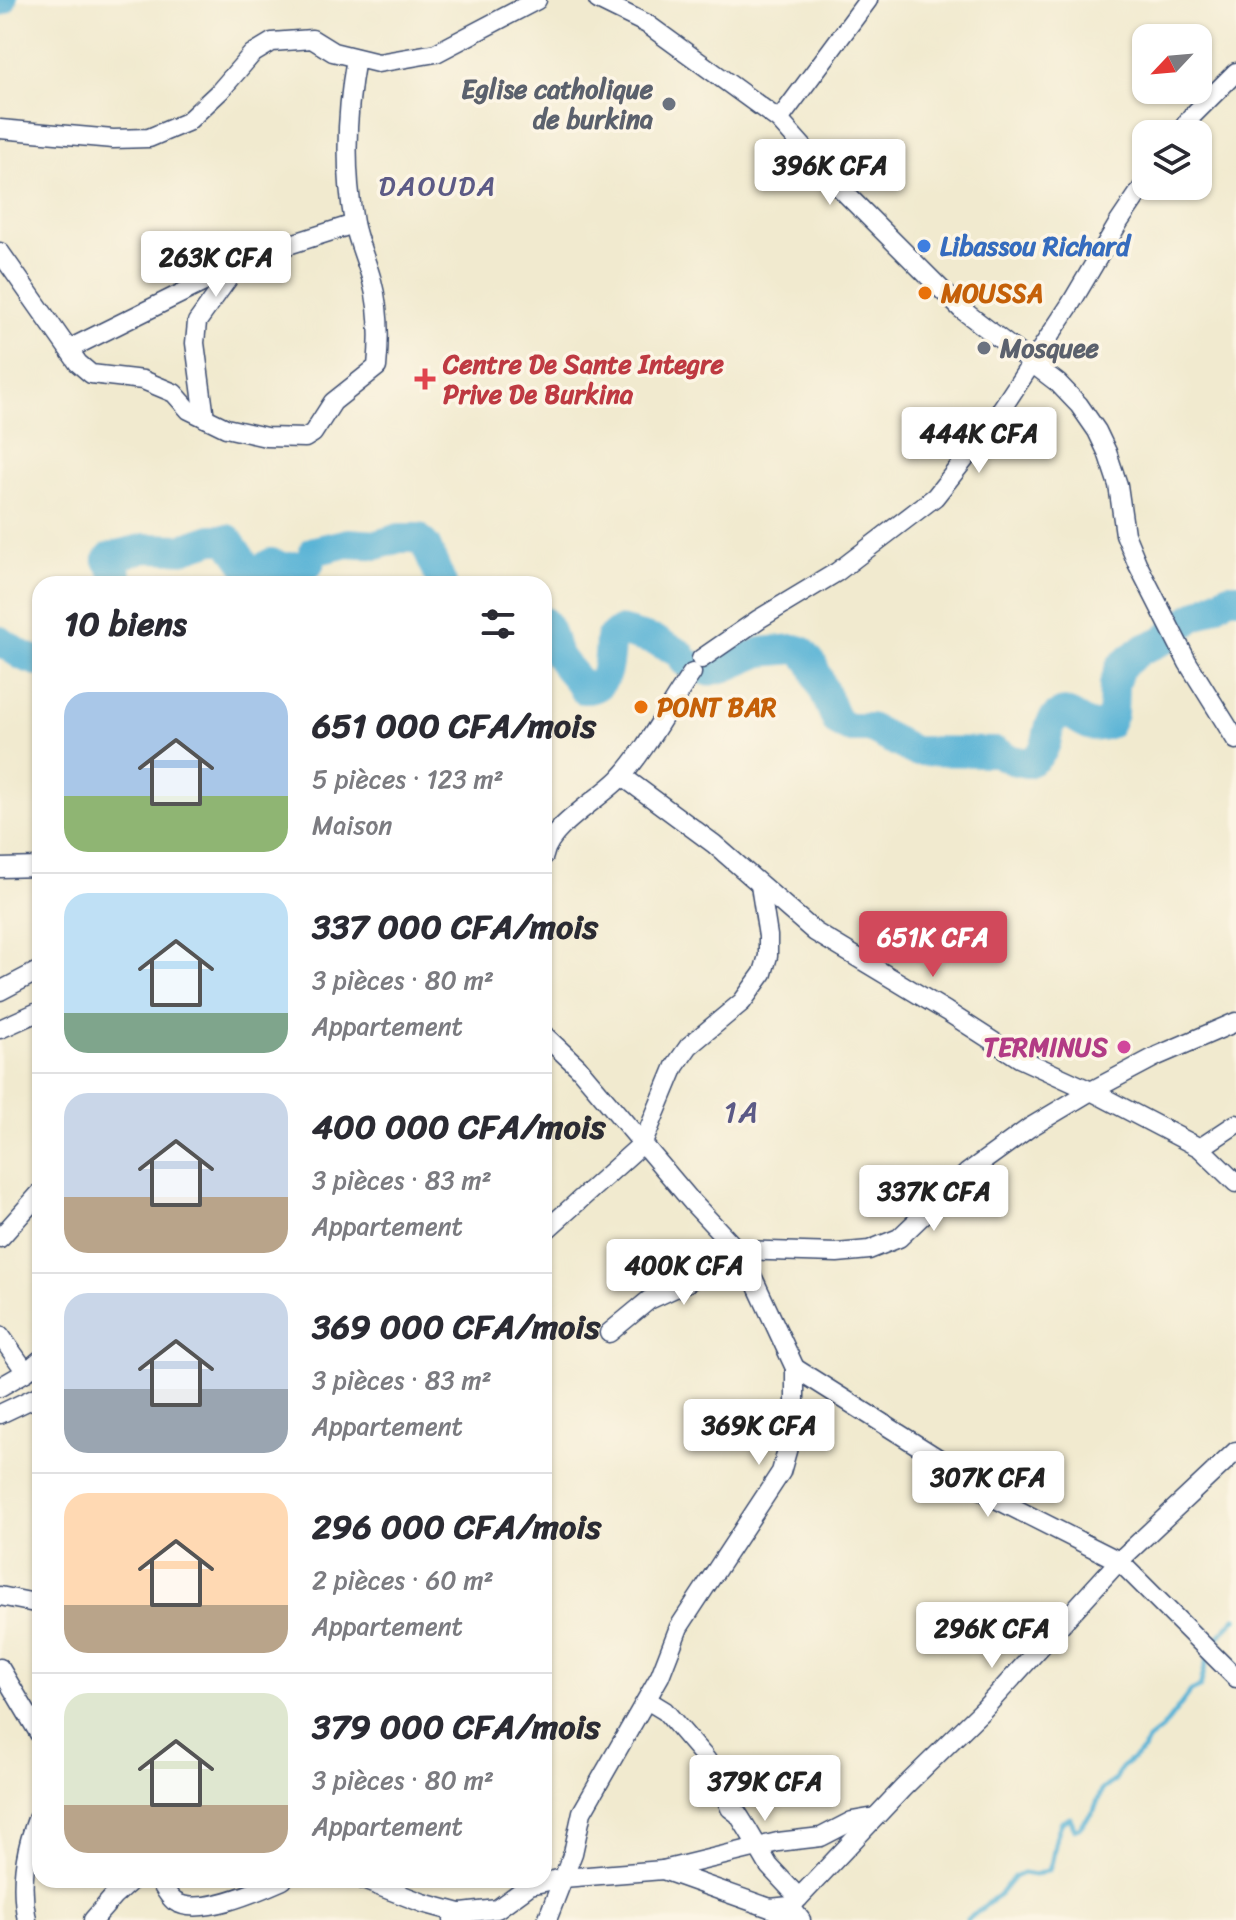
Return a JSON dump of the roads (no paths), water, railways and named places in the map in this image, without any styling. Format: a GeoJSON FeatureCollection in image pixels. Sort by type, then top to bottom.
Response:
{"type":"FeatureCollection","features":[{"type":"Feature","properties":{"kind":"street"},"geometry":{"type":"LineString","coordinates":[[0,129],[113,139],[149,138],[187,122],[220,91],[252,54],[272,42],[312,39],[333,52],[378,63],[436,53],[537,0]]}},
{"type":"Feature","properties":{"kind":"street"},"geometry":{"type":"LineString","coordinates":[[598,0],[647,24],[779,120],[836,184],[961,309],[1058,383],[1079,405],[1097,431],[1118,485],[1125,534],[1188,663],[1236,740]]}},
{"type":"Feature","properties":{"kind":"street"},"geometry":{"type":"LineString","coordinates":[[779,120],[868,0]]}},
{"type":"Feature","properties":{"kind":"street"},"geometry":{"type":"LineString","coordinates":[[0,252],[78,363],[91,374],[143,380],[174,393],[189,410],[226,428],[266,437],[305,438],[313,433],[333,402],[377,367],[381,333],[373,284],[354,224],[346,161],[348,101],[356,58]]}},
{"type":"Feature","properties":{"kind":"street"},"geometry":{"type":"LineString","coordinates":[[1189,120],[1236,72]]}},
{"type":"Feature","properties":{"kind":"street"},"geometry":{"type":"LineString","coordinates":[[552,838],[622,776],[697,666],[759,619],[837,572],[935,497],[987,431],[1135,200]]}},
{"type":"Feature","properties":{"kind":"street"},"geometry":{"type":"LineString","coordinates":[[69,349],[202,283],[241,260],[354,224]]}},
{"type":"Feature","properties":{"kind":"street"},"geometry":{"type":"LineString","coordinates":[[205,418],[195,343],[197,322],[241,260]]}},
{"type":"Feature","properties":{"kind":"street"},"geometry":{"type":"LineString","coordinates":[[622,776],[714,844],[815,932],[1019,1058],[1091,1091],[1200,1148],[1236,1183]]}},
{"type":"Feature","properties":{"kind":"street"},"geometry":{"type":"LineString","coordinates":[[0,868],[32,867]]}},
{"type":"Feature","properties":{"kind":"street"},"geometry":{"type":"LineString","coordinates":[[552,1225],[643,1143],[675,1066],[689,1046],[742,1002],[763,973],[768,956],[768,936],[760,885]]}},
{"type":"Feature","properties":{"kind":"street"},"geometry":{"type":"LineString","coordinates":[[0,991],[32,974]]}},
{"type":"Feature","properties":{"kind":"street"},"geometry":{"type":"LineString","coordinates":[[0,1029],[32,1019]]}},
{"type":"Feature","properties":{"kind":"street"},"geometry":{"type":"LineString","coordinates":[[609,1333],[649,1300],[688,1282],[737,1250],[837,1253],[869,1250],[899,1238],[967,1173],[1029,1128],[1157,1056],[1236,1022]]}},
{"type":"Feature","properties":{"kind":"street"},"geometry":{"type":"LineString","coordinates":[[547,1920],[573,1853],[582,1812],[660,1676],[679,1627],[781,1472],[795,1423],[795,1368],[748,1267],[737,1250],[692,1202],[578,1067],[552,1043]]}},
{"type":"Feature","properties":{"kind":"street"},"geometry":{"type":"LineString","coordinates":[[1200,1148],[1236,1124]]}},
{"type":"Feature","properties":{"kind":"street"},"geometry":{"type":"LineString","coordinates":[[0,1238],[32,1202]]}},
{"type":"Feature","properties":{"kind":"street"},"geometry":{"type":"LineString","coordinates":[[0,1335],[32,1365]]}},
{"type":"Feature","properties":{"kind":"street"},"geometry":{"type":"LineString","coordinates":[[0,1387],[32,1367]]}},
{"type":"Feature","properties":{"kind":"street"},"geometry":{"type":"LineString","coordinates":[[795,1368],[955,1469],[990,1496],[1119,1561],[1236,1678]]}},
{"type":"Feature","properties":{"kind":"street"},"geometry":{"type":"LineString","coordinates":[[0,1414],[32,1399]]}},
{"type":"Feature","properties":{"kind":"street"},"geometry":{"type":"LineString","coordinates":[[792,1911],[875,1817],[983,1710],[1119,1561],[1236,1451]]}},
{"type":"Feature","properties":{"kind":"street"},"geometry":{"type":"LineString","coordinates":[[0,1596],[32,1602]]}},
{"type":"Feature","properties":{"kind":"street"},"geometry":{"type":"LineString","coordinates":[[0,1668],[32,1722]]}},
{"type":"Feature","properties":{"kind":"street"},"geometry":{"type":"LineString","coordinates":[[647,1700],[665,1711],[714,1770],[730,1808],[748,1830],[792,1911]]}},
{"type":"Feature","properties":{"kind":"street"},"geometry":{"type":"LineString","coordinates":[[552,1880],[663,1870],[756,1847],[821,1837],[852,1821],[875,1817]]}},
{"type":"Feature","properties":{"kind":"street"},"geometry":{"type":"LineString","coordinates":[[27,1920],[23,1900],[24,1862],[32,1831]]}},
{"type":"Feature","properties":{"kind":"street"},"geometry":{"type":"LineString","coordinates":[[663,1870],[695,1884],[770,1908],[792,1911]]}},
{"type":"Feature","properties":{"kind":"street"},"geometry":{"type":"LineString","coordinates":[[93,1920],[123,1888]]}},
{"type":"Feature","properties":{"kind":"street"},"geometry":{"type":"LineString","coordinates":[[164,1888],[172,1900],[203,1907],[264,1888]]}},
{"type":"Feature","properties":{"kind":"street"},"geometry":{"type":"LineString","coordinates":[[384,1888],[457,1917],[485,1920]]}},
{"type":"Feature","properties":{"kind":"street"},"geometry":{"type":"LineString","coordinates":[[457,1917],[497,1909],[526,1888]]}},
{"type":"Feature","properties":{"kind":"waterway"},"geometry":{"type":"LineString","coordinates":[[117,576],[108,560],[110,557],[145,548],[182,549],[212,539],[228,539],[250,572],[256,572],[271,563],[285,568],[309,564],[314,551],[348,543],[377,545],[399,538],[418,538],[426,546],[439,576]]}},
{"type":"Feature","properties":{"kind":"waterway"},"geometry":{"type":"LineString","coordinates":[[552,637],[557,653],[583,689],[592,688],[603,679],[610,639],[620,631],[656,641],[681,654],[685,662],[708,671],[761,652],[795,649],[802,651],[812,663],[837,722],[848,728],[870,728],[914,751],[996,752],[1027,763],[1042,751],[1054,718],[1061,714],[1066,713],[1093,726],[1108,724],[1113,713],[1114,685],[1120,667],[1141,650],[1164,640],[1190,619],[1229,597],[1236,597]]}},
{"type":"Feature","properties":{"kind":"waterway"},"geometry":{"type":"LineString","coordinates":[[0,641],[32,659]]}},
{"type":"Feature","properties":{"kind":"waterway"},"geometry":{"type":"LineString","coordinates":[[1209,1647],[1236,1618]]}},
{"type":"Feature","properties":{"kind":"waterway"},"geometry":{"type":"LineString","coordinates":[[967,1920],[1000,1894],[1014,1877],[1049,1870],[1062,1822],[1070,1818],[1075,1829],[1079,1828],[1094,1810],[1102,1790],[1115,1780],[1121,1768],[1144,1750],[1148,1740],[1162,1729],[1191,1691],[1200,1687],[1208,1656]]}},
{"type":"Feature","properties":{"kind":"place","name":"Eglise catholique de burkina"},"geometry":{"type":"Point","coordinates":[669,104]}},
{"type":"Feature","properties":{"kind":"place","name":"Libassou Richard"},"geometry":{"type":"Point","coordinates":[924,246]}},
{"type":"Feature","properties":{"kind":"place","name":"MOUSSA"},"geometry":{"type":"Point","coordinates":[925,293]}},
{"type":"Feature","properties":{"kind":"place","name":"Mosquee"},"geometry":{"type":"Point","coordinates":[984,348]}},
{"type":"Feature","properties":{"kind":"place","name":"Centre De Sante Integre Prive De Burkina"},"geometry":{"type":"Point","coordinates":[425,379]}},
{"type":"Feature","properties":{"kind":"place","name":"PONT BAR"},"geometry":{"type":"Point","coordinates":[641,707]}},
{"type":"Feature","properties":{"kind":"place","name":"TERMINUS"},"geometry":{"type":"Point","coordinates":[1124,1047]}},
{"type":"Feature","properties":{"kind":"district","name":"DAOUDA"},"geometry":{"type":"Point","coordinates":[438,185]}},
{"type":"Feature","properties":{"kind":"district","name":"1A"},"geometry":{"type":"Point","coordinates":[742,1112]}}]}
